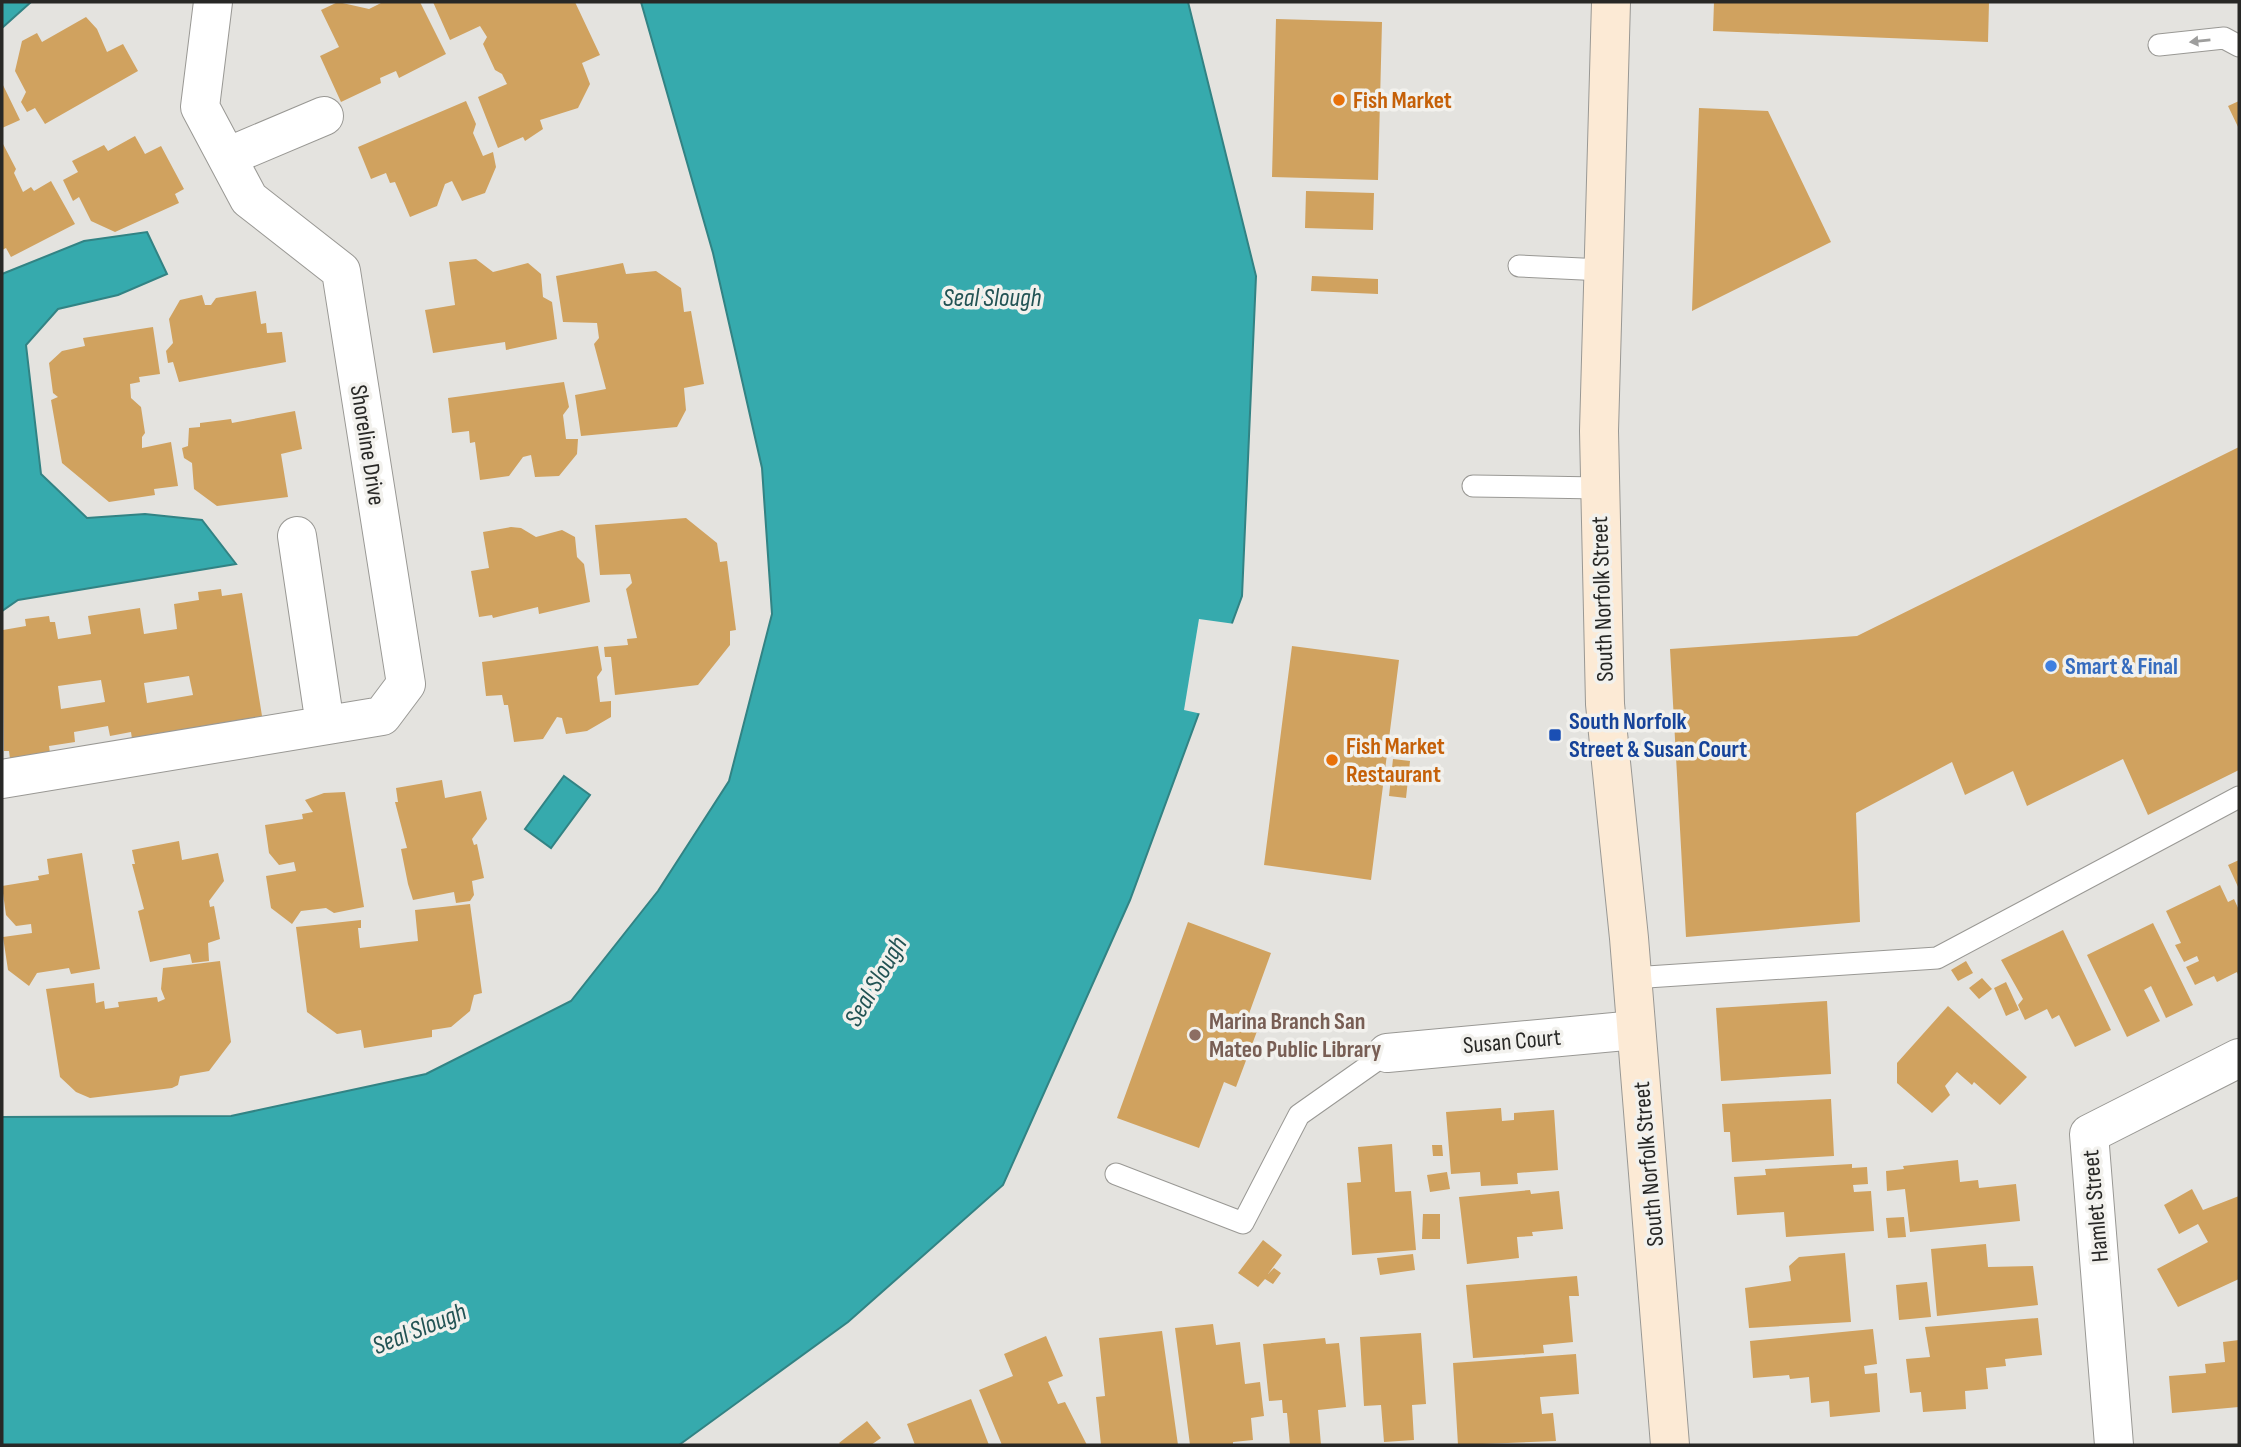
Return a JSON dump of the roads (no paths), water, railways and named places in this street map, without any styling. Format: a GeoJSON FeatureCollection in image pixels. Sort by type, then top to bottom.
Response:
{"type":"FeatureCollection","features":[{"type":"Feature","properties":{"kind":"main road","name":"South Norfolk Street"},"geometry":{"type":"LineString","coordinates":[[1611,2],[1599,488],[1605,704],[1632,978],[1670,1445]]}},
{"type":"Feature","properties":{"kind":"street","name":"Shoreline Drive"},"geometry":{"type":"LineString","coordinates":[[2,779],[382,716],[406,684],[341,271],[249,199],[200,107],[213,2]]}},
{"type":"Feature","properties":{"kind":"street"},"geometry":{"type":"LineString","coordinates":[[227,157],[324,116]]}},
{"type":"Feature","properties":{"kind":"street"},"geometry":{"type":"LineString","coordinates":[[297,536],[325,725]]}},
{"type":"Feature","properties":{"kind":"street","name":"Susan Court"},"geometry":{"type":"LineString","coordinates":[[1387,1052],[1636,1030]]}},
{"type":"Feature","properties":{"kind":"street","name":"Hamlet Street"},"geometry":{"type":"LineString","coordinates":[[2114,1445],[2089,1134],[2239,1058]]}},
{"type":"Feature","properties":{"kind":"lane"},"geometry":{"type":"LineString","coordinates":[[2159,45],[2224,38],[2239,46]]}},
{"type":"Feature","properties":{"kind":"lane"},"geometry":{"type":"LineString","coordinates":[[1520,266],[1603,270]]}},
{"type":"Feature","properties":{"kind":"lane"},"geometry":{"type":"LineString","coordinates":[[1473,486],[1599,488]]}},
{"type":"Feature","properties":{"kind":"lane"},"geometry":{"type":"LineString","coordinates":[[1632,978],[1937,958],[2239,797]]}},
{"type":"Feature","properties":{"kind":"lane"},"geometry":{"type":"LineString","coordinates":[[1115,1174],[1243,1223],[1299,1115],[1387,1052]]}},
{"type":"Feature","properties":{"kind":"water"},"geometry":{"type":"Polygon","coordinates":[[[2,2],[31,2],[2,28],[2,2]]]}},
{"type":"Feature","properties":{"kind":"water","name":"Seal Slough"},"geometry":{"type":"Polygon","coordinates":[[[641,2],[1188,2],[1256,276],[1242,596],[1130,900],[1003,1185],[848,1322],[679,1445],[2,1445],[2,1117],[231,1116],[426,1074],[571,1001],[658,891],[729,781],[772,614],[762,468],[713,253],[641,2]]]}},
{"type":"Feature","properties":{"kind":"water"},"geometry":{"type":"Polygon","coordinates":[[[147,232],[167,274],[118,295],[58,309],[26,345],[41,474],[87,518],[145,514],[202,520],[236,564],[18,600],[2,611],[2,274],[84,241],[147,232]]]}},
{"type":"Feature","properties":{"kind":"water"},"geometry":{"type":"Polygon","coordinates":[[[564,776],[590,795],[551,848],[525,829],[564,776]]]}},
{"type":"Feature","properties":{"kind":"place","name":"Fish Market"},"geometry":{"type":"Point","coordinates":[1339,100]}},
{"type":"Feature","properties":{"kind":"place","name":"Smart & Final"},"geometry":{"type":"Point","coordinates":[2051,666]}},
{"type":"Feature","properties":{"kind":"place","name":"South Norfolk Street & Susan Court"},"geometry":{"type":"Point","coordinates":[1555,735]}},
{"type":"Feature","properties":{"kind":"place","name":"Fish Market Restaurant"},"geometry":{"type":"Point","coordinates":[1332,760]}},
{"type":"Feature","properties":{"kind":"place","name":"Marina Branch San Mateo Public Library"},"geometry":{"type":"Point","coordinates":[1195,1035]}}]}
